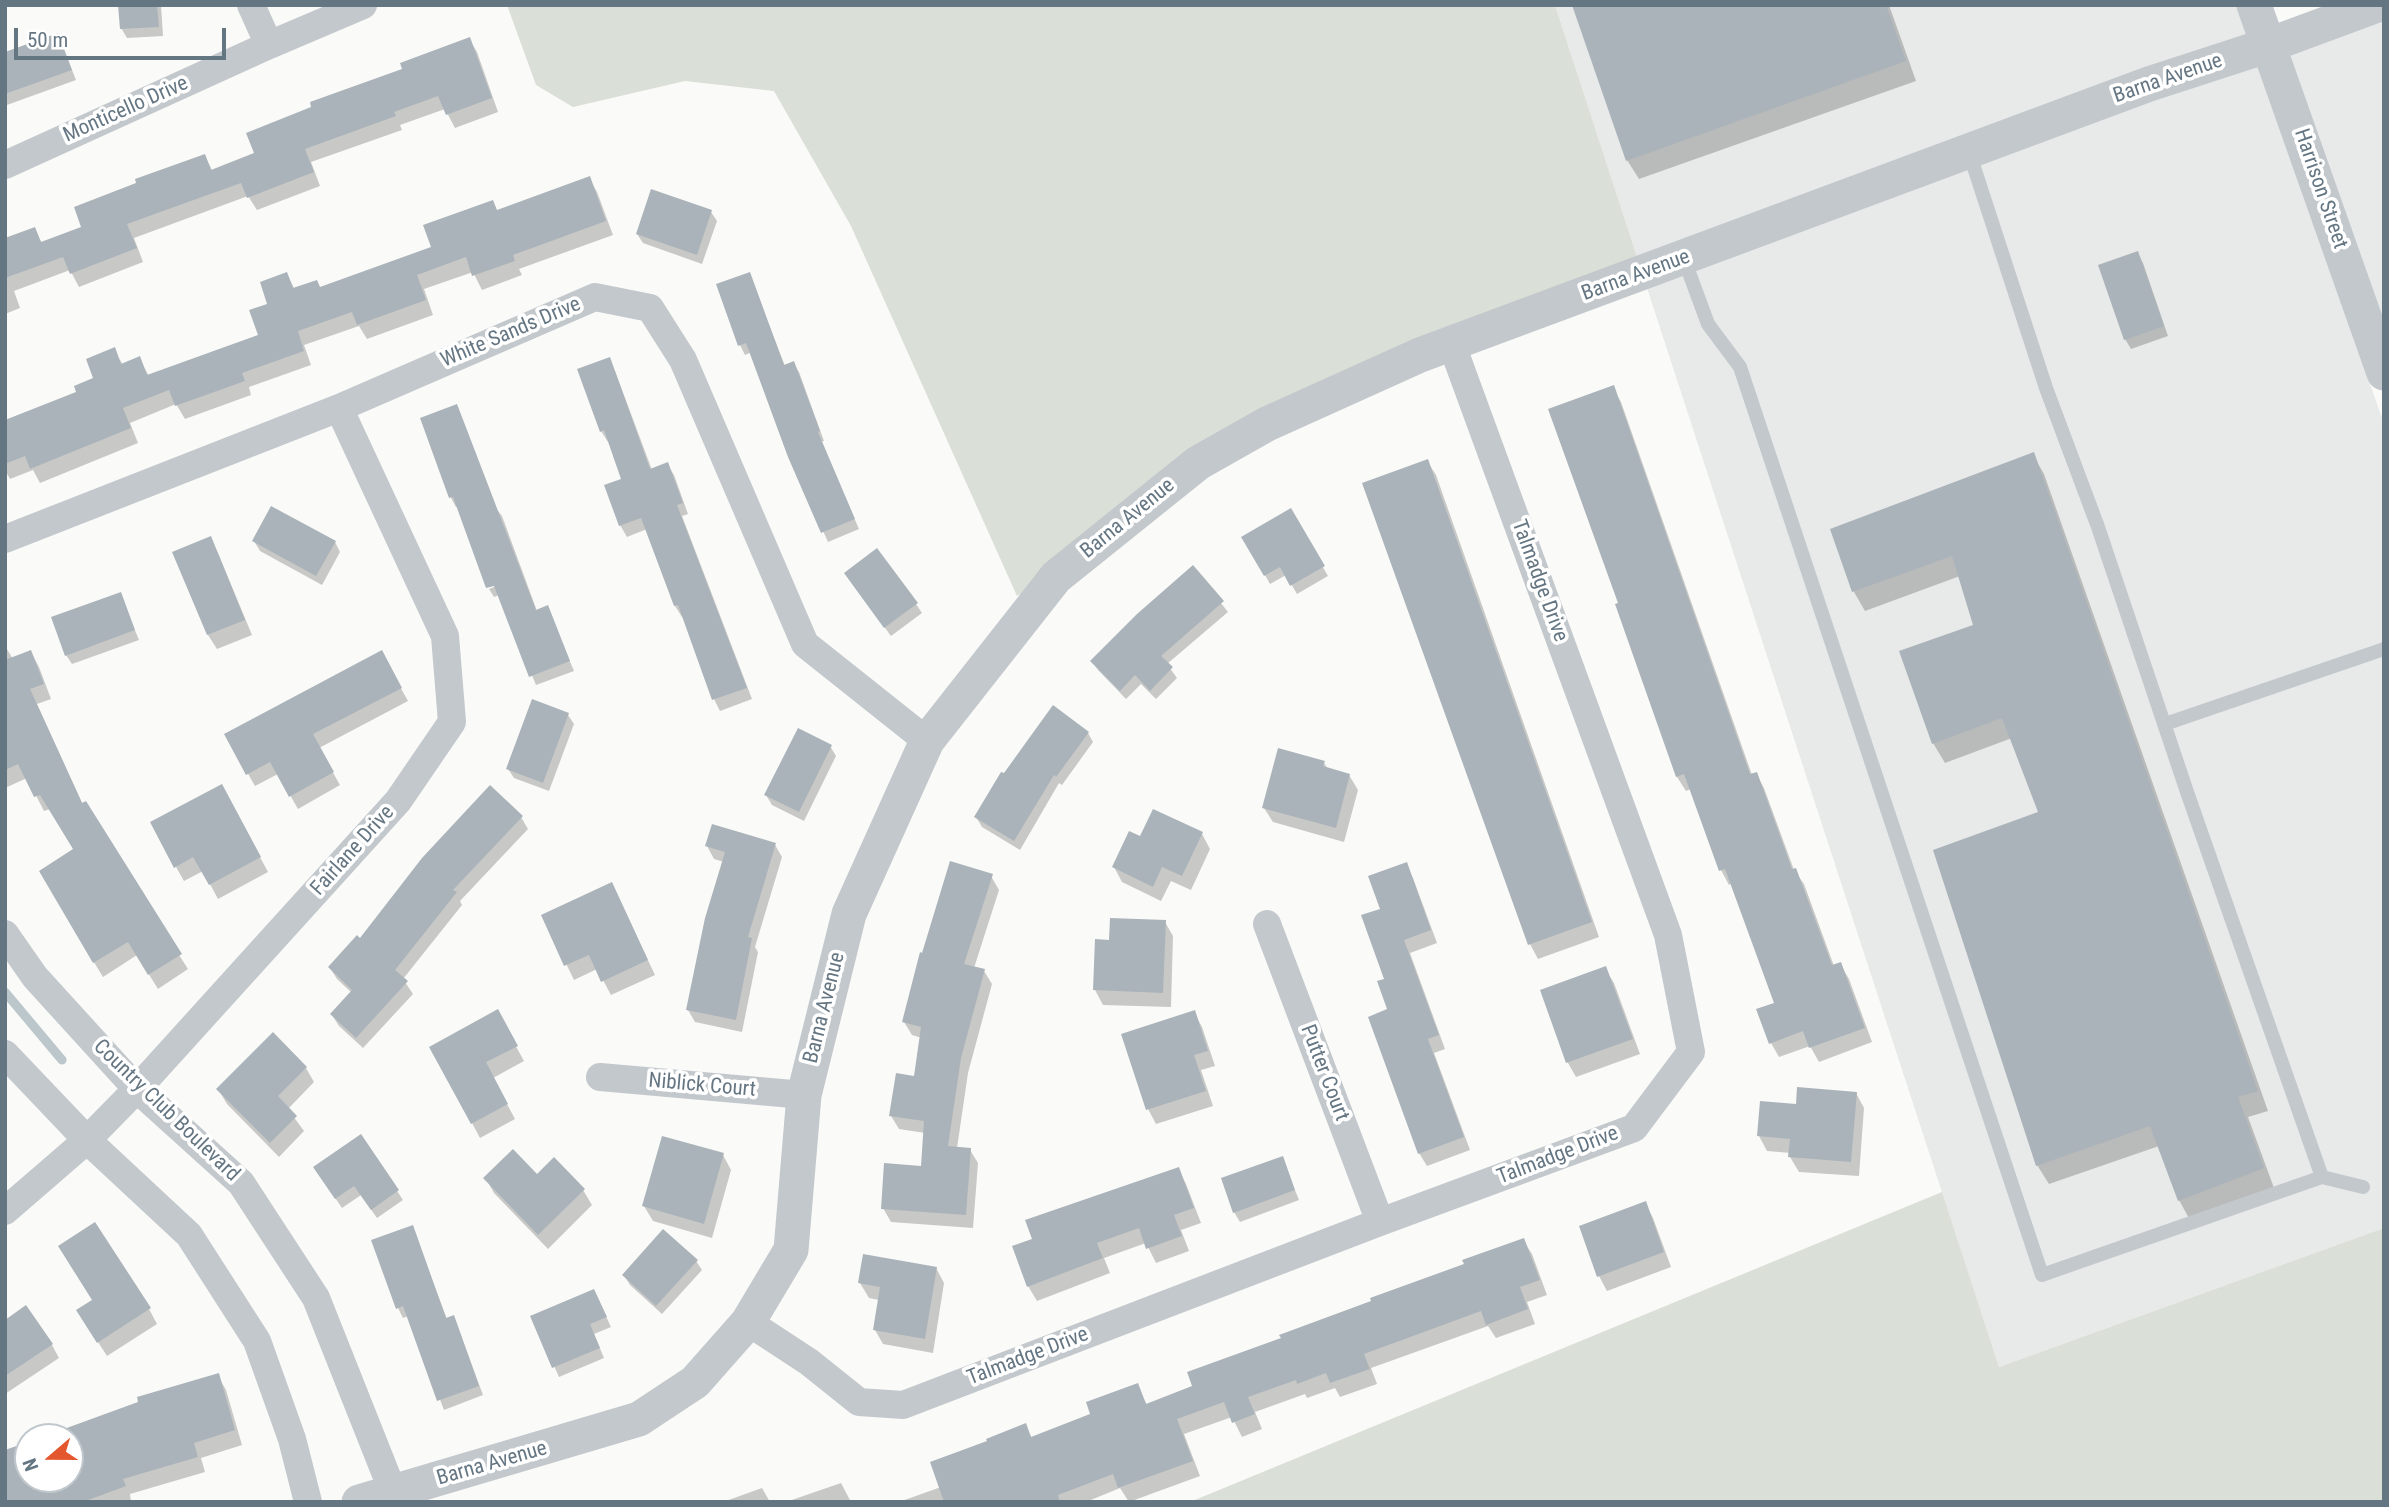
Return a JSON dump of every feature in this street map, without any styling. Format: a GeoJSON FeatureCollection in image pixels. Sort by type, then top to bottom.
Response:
{"type":"FeatureCollection","features":[{"type":"Feature","properties":{"kind":"street"},"geometry":{"type":"LineString","coordinates":[[251,5],[269,45]]}},
{"type":"Feature","properties":{"kind":"street","name":"Monticello Drive"},"geometry":{"type":"LineString","coordinates":[[5,165],[363,5]]}},
{"type":"Feature","properties":{"kind":"street","name":"Harrison Street"},"geometry":{"type":"LineString","coordinates":[[2254,5],[2384,373]]}},
{"type":"Feature","properties":{"kind":"street","name":"Barna Avenue"},"geometry":{"type":"LineString","coordinates":[[368,1499],[639,1419],[695,1382],[748,1322],[791,1250],[804,1095],[849,914],[926,741],[1056,577],[1198,463],[1267,424],[1420,355],[2149,84],[2269,45],[2377,5]]}},
{"type":"Feature","properties":{"kind":"street","name":"White Sands Drive"},"geometry":{"type":"LineString","coordinates":[[5,539],[339,408],[594,297],[650,308],[683,360],[805,644],[926,741]]}},
{"type":"Feature","properties":{"kind":"street","name":"Talmadge Drive"},"geometry":{"type":"LineString","coordinates":[[748,1322],[859,1402],[903,1405],[1380,1222],[1634,1128],[1691,1052],[1668,935],[1452,345]]}},
{"type":"Feature","properties":{"kind":"street","name":"Fairlane Drive"},"geometry":{"type":"LineString","coordinates":[[5,1211],[87,1140],[137,1089],[398,801],[452,722],[445,636],[339,408]]}},
{"type":"Feature","properties":{"kind":"street","name":"Putter Court"},"geometry":{"type":"LineString","coordinates":[[1268,925],[1380,1222]]}},
{"type":"Feature","properties":{"kind":"street","name":"Country Club Boulevard"},"geometry":{"type":"LineString","coordinates":[[5,934],[35,977],[137,1089],[241,1183],[316,1298],[368,1499]]}},
{"type":"Feature","properties":{"kind":"street"},"geometry":{"type":"LineString","coordinates":[[5,1054],[87,1140],[189,1235],[257,1341],[292,1439],[308,1502]]}},
{"type":"Feature","properties":{"kind":"street","name":"Niblick Court"},"geometry":{"type":"LineString","coordinates":[[600,1077],[804,1095]]}},
{"type":"Feature","properties":{"kind":"lane"},"geometry":{"type":"LineString","coordinates":[[1969,152],[2046,388],[2098,527],[2322,1177]]}},
{"type":"Feature","properties":{"kind":"lane"},"geometry":{"type":"LineString","coordinates":[[1684,259],[1708,324],[1740,367],[2042,1275],[2322,1177],[2363,1186]]}},
{"type":"Feature","properties":{"kind":"lane"},"geometry":{"type":"LineString","coordinates":[[2165,724],[2384,649]]}},
{"type":"Feature","properties":{"kind":"shaded area"},"geometry":{"type":"Polygon","coordinates":[[[507,5],[1555,5],[1638,260],[1413,342],[1017,596],[851,226],[774,91],[685,81],[573,107],[536,85],[507,5]]]}},
{"type":"Feature","properties":{"kind":"shaded area"},"geometry":{"type":"Polygon","coordinates":[[[1555,5],[2237,5],[2249,37],[1638,260],[1555,5]]]}},
{"type":"Feature","properties":{"kind":"shaded area"},"geometry":{"type":"Polygon","coordinates":[[[2384,18],[2384,323],[2289,53],[2384,18]]]}},
{"type":"Feature","properties":{"kind":"shaded area"},"geometry":{"type":"Polygon","coordinates":[[[2259,64],[2384,424],[2384,1228],[1999,1367],[1647,288],[2154,97],[2259,64]]]}},
{"type":"Feature","properties":{"kind":"shaded area"},"geometry":{"type":"Polygon","coordinates":[[[1942,1192],[1999,1367],[2384,1228],[2384,1502],[1190,1502],[1942,1192]]]}},
{"type":"Feature","properties":{"kind":"building"},"geometry":{"type":"Polygon","coordinates":[[[118,5],[157,5],[159,27],[120,29],[118,5]]]}},
{"type":"Feature","properties":{"kind":"building"},"geometry":{"type":"Polygon","coordinates":[[[1572,5],[1886,5],[1906,61],[1626,161],[1572,5]]]}},
{"type":"Feature","properties":{"kind":"building"},"geometry":{"type":"Polygon","coordinates":[[[58,33],[72,70],[5,94],[5,52],[58,33]]]}},
{"type":"Feature","properties":{"kind":"building"},"geometry":{"type":"Polygon","coordinates":[[[470,37],[492,98],[446,115],[438,96],[394,112],[396,116],[305,149],[314,172],[247,198],[241,183],[127,224],[137,248],[70,274],[63,257],[5,278],[5,238],[35,227],[41,242],[81,227],[74,207],[136,183],[135,179],[205,154],[211,170],[254,153],[246,133],[311,107],[310,102],[402,69],[400,63],[470,37]]]}},
{"type":"Feature","properties":{"kind":"building"},"geometry":{"type":"Polygon","coordinates":[[[590,176],[606,221],[513,255],[515,261],[472,276],[466,257],[417,275],[426,300],[357,325],[352,312],[298,331],[304,351],[242,373],[245,381],[175,406],[169,390],[123,408],[131,428],[30,469],[25,456],[5,464],[5,420],[76,392],[74,386],[93,378],[86,359],[115,347],[121,364],[140,356],[147,375],[258,335],[249,310],[267,304],[260,282],[287,272],[293,288],[317,280],[320,287],[431,247],[423,225],[493,200],[497,210],[590,176]]]}},
{"type":"Feature","properties":{"kind":"building"},"geometry":{"type":"Polygon","coordinates":[[[651,189],[712,210],[697,255],[636,234],[651,189]]]}},
{"type":"Feature","properties":{"kind":"building"},"geometry":{"type":"Polygon","coordinates":[[[2138,251],[2164,326],[2124,340],[2098,265],[2138,251]]]}},
{"type":"Feature","properties":{"kind":"building"},"geometry":{"type":"Polygon","coordinates":[[[750,272],[784,365],[794,361],[820,431],[818,432],[855,519],[821,533],[788,457],[746,343],[738,346],[716,284],[750,272]]]}},
{"type":"Feature","properties":{"kind":"building"},"geometry":{"type":"Polygon","coordinates":[[[610,357],[650,469],[668,462],[683,503],[677,505],[747,688],[712,700],[678,605],[674,606],[641,518],[619,526],[604,485],[621,479],[604,430],[600,432],[577,369],[610,357]]]}},
{"type":"Feature","properties":{"kind":"building"},"geometry":{"type":"Polygon","coordinates":[[[1614,385],[1750,774],[1757,772],[1792,869],[1796,868],[1832,965],[1841,962],[1865,1028],[1809,1048],[1803,1031],[1769,1044],[1756,1009],[1774,1003],[1725,869],[1719,871],[1684,774],[1676,777],[1615,604],[1618,603],[1548,409],[1614,385]]]}},
{"type":"Feature","properties":{"kind":"building"},"geometry":{"type":"Polygon","coordinates":[[[457,404],[536,610],[548,605],[570,661],[529,677],[494,586],[486,588],[453,497],[449,498],[420,418],[457,404]]]}},
{"type":"Feature","properties":{"kind":"building"},"geometry":{"type":"Polygon","coordinates":[[[2034,452],[2258,1091],[2238,1097],[2264,1168],[2178,1201],[2150,1126],[2036,1166],[1933,850],[2038,812],[2002,718],[1932,744],[1899,651],[1973,625],[1952,556],[1852,592],[1830,529],[2034,452]]]}},
{"type":"Feature","properties":{"kind":"building"},"geometry":{"type":"Polygon","coordinates":[[[1428,459],[1592,922],[1528,945],[1362,483],[1428,459]]]}},
{"type":"Feature","properties":{"kind":"building"},"geometry":{"type":"Polygon","coordinates":[[[271,506],[336,541],[316,576],[252,541],[271,506]]]}},
{"type":"Feature","properties":{"kind":"building"},"geometry":{"type":"Polygon","coordinates":[[[1291,508],[1325,566],[1290,586],[1280,567],[1264,576],[1241,537],[1291,508]]]}},
{"type":"Feature","properties":{"kind":"building"},"geometry":{"type":"Polygon","coordinates":[[[211,536],[245,620],[207,635],[172,552],[211,536]]]}},
{"type":"Feature","properties":{"kind":"building"},"geometry":{"type":"Polygon","coordinates":[[[877,548],[918,603],[884,628],[844,573],[877,548]]]}},
{"type":"Feature","properties":{"kind":"building"},"geometry":{"type":"Polygon","coordinates":[[[1193,565],[1224,601],[1161,656],[1173,667],[1150,691],[1135,675],[1120,691],[1090,661],[1137,614],[1193,565]]]}},
{"type":"Feature","properties":{"kind":"building"},"geometry":{"type":"Polygon","coordinates":[[[121,592],[135,630],[65,656],[51,617],[121,592]]]}},
{"type":"Feature","properties":{"kind":"building"},"geometry":{"type":"Polygon","coordinates":[[[31,650],[44,684],[30,689],[82,803],[86,801],[182,954],[148,975],[128,942],[93,963],[39,871],[73,849],[40,795],[34,797],[18,764],[5,770],[5,660],[31,650]]]}},
{"type":"Feature","properties":{"kind":"building"},"geometry":{"type":"Polygon","coordinates":[[[382,650],[402,688],[313,734],[334,772],[289,797],[270,762],[246,775],[224,734],[382,650]]]}},
{"type":"Feature","properties":{"kind":"building"},"geometry":{"type":"Polygon","coordinates":[[[532,699],[569,713],[543,783],[506,769],[532,699]]]}},
{"type":"Feature","properties":{"kind":"building"},"geometry":{"type":"Polygon","coordinates":[[[1053,705],[1089,732],[1056,777],[1054,775],[1014,841],[974,817],[1001,772],[1004,773],[1053,705]]]}},
{"type":"Feature","properties":{"kind":"building"},"geometry":{"type":"Polygon","coordinates":[[[798,728],[832,745],[799,812],[764,795],[798,728]]]}},
{"type":"Feature","properties":{"kind":"building"},"geometry":{"type":"Polygon","coordinates":[[[1278,748],[1325,761],[1323,766],[1350,774],[1336,828],[1262,808],[1278,748]]]}},
{"type":"Feature","properties":{"kind":"building"},"geometry":{"type":"Polygon","coordinates":[[[222,784],[261,857],[209,885],[193,857],[174,868],[150,822],[222,784]]]}},
{"type":"Feature","properties":{"kind":"building"},"geometry":{"type":"Polygon","coordinates":[[[490,785],[523,816],[453,890],[457,892],[395,970],[408,981],[356,1038],[330,1014],[352,990],[328,967],[357,935],[360,938],[422,858],[490,785]]]}},
{"type":"Feature","properties":{"kind":"building"},"geometry":{"type":"Polygon","coordinates":[[[1153,809],[1203,832],[1182,876],[1162,867],[1153,887],[1112,867],[1129,831],[1140,836],[1153,809]]]}},
{"type":"Feature","properties":{"kind":"building"},"geometry":{"type":"Polygon","coordinates":[[[712,824],[776,843],[748,937],[752,938],[736,1020],[686,1010],[705,918],[725,852],[705,846],[712,824]]]}},
{"type":"Feature","properties":{"kind":"building"},"geometry":{"type":"Polygon","coordinates":[[[950,861],[993,874],[964,964],[985,969],[961,1058],[948,1146],[971,1148],[966,1215],[881,1209],[884,1163],[921,1166],[924,1121],[889,1116],[896,1073],[914,1076],[921,1027],[902,1022],[920,952],[922,953],[950,861]]]}},
{"type":"Feature","properties":{"kind":"building"},"geometry":{"type":"Polygon","coordinates":[[[1407,862],[1431,930],[1404,940],[1439,1035],[1428,1039],[1464,1137],[1418,1154],[1368,1017],[1387,1009],[1377,981],[1384,979],[1361,915],[1380,909],[1368,876],[1407,862]]]}},
{"type":"Feature","properties":{"kind":"building"},"geometry":{"type":"Polygon","coordinates":[[[612,882],[648,960],[601,982],[589,955],[564,966],[541,915],[612,882]]]}},
{"type":"Feature","properties":{"kind":"building"},"geometry":{"type":"Polygon","coordinates":[[[1110,918],[1166,920],[1163,993],[1093,990],[1095,939],[1109,940],[1110,918]]]}},
{"type":"Feature","properties":{"kind":"building"},"geometry":{"type":"Polygon","coordinates":[[[1606,966],[1633,1039],[1566,1063],[1540,990],[1606,966]]]}},
{"type":"Feature","properties":{"kind":"building"},"geometry":{"type":"Polygon","coordinates":[[[498,1009],[518,1046],[486,1062],[508,1104],[471,1124],[429,1047],[498,1009]]]}},
{"type":"Feature","properties":{"kind":"building"},"geometry":{"type":"Polygon","coordinates":[[[1195,1010],[1208,1051],[1194,1055],[1206,1091],[1146,1110],[1121,1034],[1195,1010]]]}},
{"type":"Feature","properties":{"kind":"building"},"geometry":{"type":"Polygon","coordinates":[[[273,1032],[307,1067],[278,1096],[297,1116],[270,1143],[216,1089],[273,1032]]]}},
{"type":"Feature","properties":{"kind":"building"},"geometry":{"type":"Polygon","coordinates":[[[1797,1087],[1857,1092],[1851,1162],[1788,1157],[1790,1139],[1757,1136],[1760,1101],[1796,1104],[1797,1087]]]}},
{"type":"Feature","properties":{"kind":"building"},"geometry":{"type":"Polygon","coordinates":[[[361,1134],[399,1190],[371,1210],[354,1186],[335,1199],[313,1167],[361,1134]]]}},
{"type":"Feature","properties":{"kind":"building"},"geometry":{"type":"Polygon","coordinates":[[[662,1136],[724,1153],[704,1224],[642,1206],[662,1136]]]}},
{"type":"Feature","properties":{"kind":"building"},"geometry":{"type":"Polygon","coordinates":[[[513,1149],[537,1174],[554,1157],[585,1189],[538,1235],[483,1178],[513,1149]]]}},
{"type":"Feature","properties":{"kind":"building"},"geometry":{"type":"Polygon","coordinates":[[[1283,1156],[1295,1190],[1233,1213],[1221,1178],[1283,1156]]]}},
{"type":"Feature","properties":{"kind":"building"},"geometry":{"type":"Polygon","coordinates":[[[1179,1167],[1194,1208],[1174,1215],[1182,1236],[1146,1249],[1139,1228],[1097,1243],[1103,1258],[1027,1287],[1012,1246],[1032,1239],[1025,1220],[1179,1167]]]}},
{"type":"Feature","properties":{"kind":"building"},"geometry":{"type":"Polygon","coordinates":[[[1646,1201],[1664,1252],[1597,1277],[1579,1226],[1646,1201]]]}},
{"type":"Feature","properties":{"kind":"building"},"geometry":{"type":"Polygon","coordinates":[[[95,1222],[151,1308],[97,1343],[76,1310],[92,1300],[58,1246],[95,1222]]]}},
{"type":"Feature","properties":{"kind":"building"},"geometry":{"type":"Polygon","coordinates":[[[413,1225],[446,1318],[454,1315],[479,1386],[437,1401],[403,1306],[396,1309],[371,1240],[413,1225]]]}},
{"type":"Feature","properties":{"kind":"building"},"geometry":{"type":"Polygon","coordinates":[[[663,1229],[698,1260],[656,1306],[622,1275],[663,1229]]]}},
{"type":"Feature","properties":{"kind":"building"},"geometry":{"type":"Polygon","coordinates":[[[1524,1238],[1540,1280],[1520,1287],[1528,1309],[1486,1325],[1481,1311],[1364,1354],[1370,1369],[1330,1383],[1326,1373],[1297,1384],[1296,1380],[1248,1397],[1255,1414],[1232,1423],[1224,1402],[1177,1419],[1193,1461],[1118,1488],[1113,1474],[1058,1495],[1060,1502],[944,1502],[930,1462],[1026,1423],[1031,1437],[1090,1414],[1086,1402],[1138,1383],[1146,1404],[1192,1386],[1187,1372],[1281,1338],[1279,1335],[1464,1264],[1462,1260],[1524,1238]]]}},
{"type":"Feature","properties":{"kind":"building"},"geometry":{"type":"Polygon","coordinates":[[[863,1254],[937,1267],[925,1339],[873,1330],[880,1287],[858,1283],[863,1254]]]}},
{"type":"Feature","properties":{"kind":"building"},"geometry":{"type":"Polygon","coordinates":[[[594,1289],[607,1317],[590,1324],[600,1348],[552,1368],[530,1316],[594,1289]]]}},
{"type":"Feature","properties":{"kind":"building"},"geometry":{"type":"Polygon","coordinates":[[[26,1305],[53,1344],[5,1376],[5,1320],[26,1305]]]}},
{"type":"Feature","properties":{"kind":"building"},"geometry":{"type":"Polygon","coordinates":[[[219,1373],[235,1430],[194,1443],[198,1457],[123,1479],[126,1486],[83,1502],[5,1502],[5,1450],[14,1447],[14,1493],[84,1493],[84,1423],[80,1423],[138,1402],[137,1397],[219,1373]]]}},
{"type":"Feature","properties":{"kind":"waterway"},"geometry":{"type":"LineString","coordinates":[[5,992],[62,1060]]}}]}
